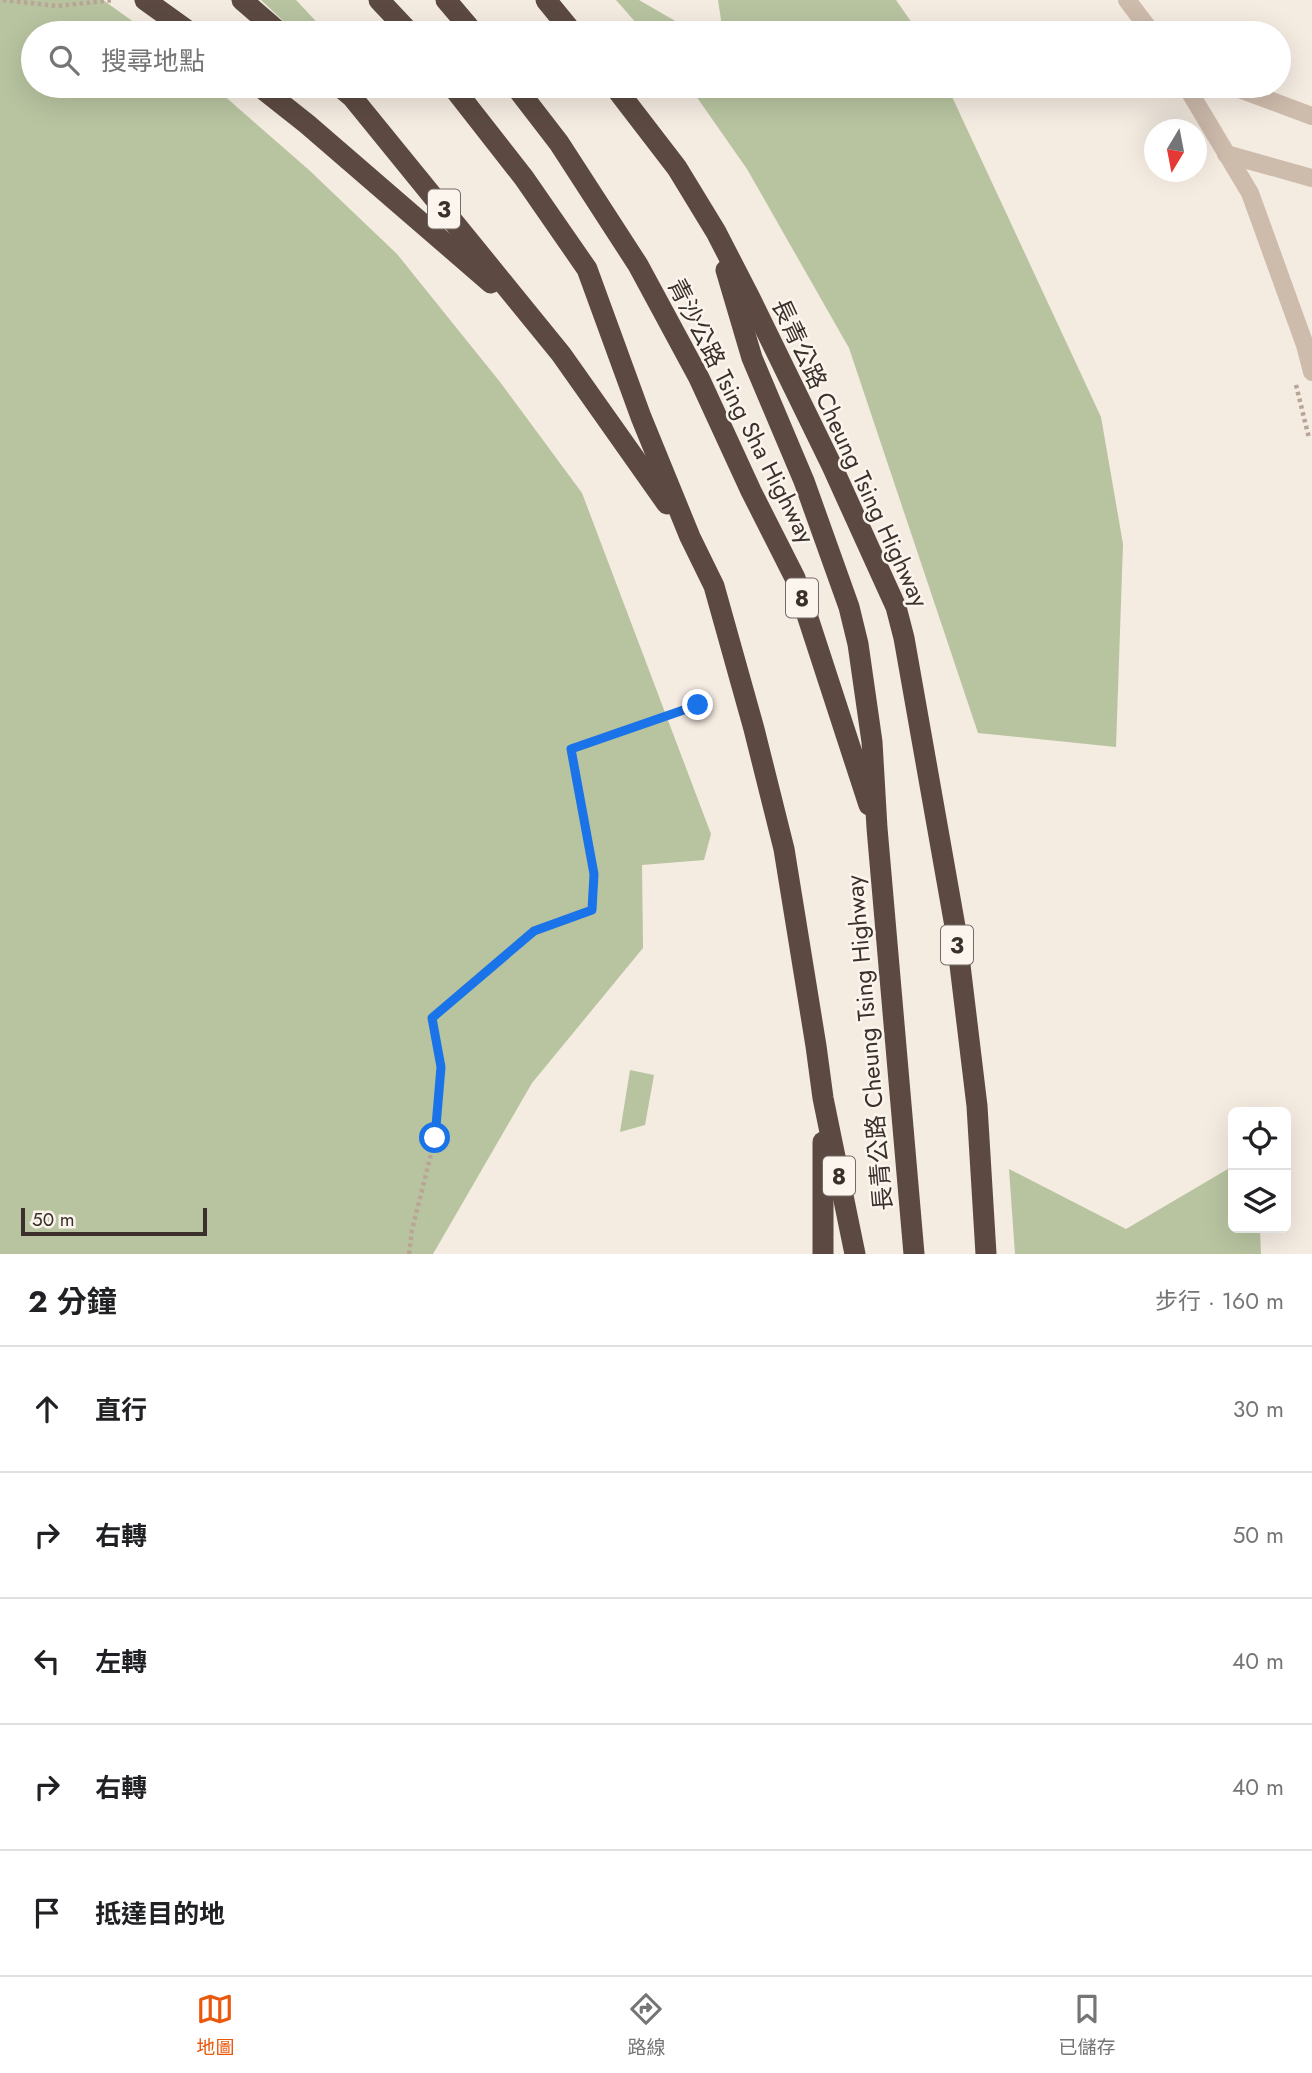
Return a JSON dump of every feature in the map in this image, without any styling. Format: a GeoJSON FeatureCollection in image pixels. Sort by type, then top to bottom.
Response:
{"type":"FeatureCollection","features":[{"type":"Feature","properties":{"kind":"highway"},"geometry":{"type":"LineString","coordinates":[[145,0],[174,21]]}},
{"type":"Feature","properties":{"kind":"highway"},"geometry":{"type":"LineString","coordinates":[[242,0],[266,21]]}},
{"type":"Feature","properties":{"kind":"highway"},"geometry":{"type":"LineString","coordinates":[[379,0],[399,21]]}},
{"type":"Feature","properties":{"kind":"highway"},"geometry":{"type":"LineString","coordinates":[[446,0],[464,21]]}},
{"type":"Feature","properties":{"kind":"highway"},"geometry":{"type":"LineString","coordinates":[[545,0],[563,21]]}},
{"type":"Feature","properties":{"kind":"highway"},"geometry":{"type":"LineString","coordinates":[[561,0],[569,21]]}},
{"type":"Feature","properties":{"kind":"highway"},"geometry":{"type":"LineString","coordinates":[[274,98],[535,321]]}},
{"type":"Feature","properties":{"kind":"highway","name":"長青公路 Cheung Tsing Highway"},"geometry":{"type":"LineString","coordinates":[[353,98],[561,354],[690,537]]}},
{"type":"Feature","properties":{"kind":"highway","name":"長青公路 Cheung Tsing Highway"},"geometry":{"type":"LineString","coordinates":[[461,98],[524,178],[587,269],[641,417],[690,537],[714,586],[784,849],[823,1098],[855,1254]]}},
{"type":"Feature","properties":{"kind":"highway","name":"青沙公路 Tsing Sha Highway"},"geometry":{"type":"LineString","coordinates":[[524,98],[559,143],[638,265],[699,378],[795,578],[877,828]]}},
{"type":"Feature","properties":{"kind":"highway","name":"長青公路 Cheung Tsing Highway"},"geometry":{"type":"LineString","coordinates":[[623,98],[677,168],[716,232],[832,466],[896,607],[956,932],[977,1106],[986,1254]]}},
{"type":"Feature","properties":{"kind":"highway"},"geometry":{"type":"LineString","coordinates":[[716,232],[751,358],[804,481],[849,607],[858,644],[872,742],[877,828]]}},
{"type":"Feature","properties":{"kind":"highway","name":"長青公路 Cheung Tsing Highway"},"geometry":{"type":"LineString","coordinates":[[877,828],[914,1254]]}},
{"type":"Feature","properties":{"kind":"highway","name":"長青公路 Cheung Tsing Highway"},"geometry":{"type":"LineString","coordinates":[[823,1098],[823,1254]]}},
{"type":"Feature","properties":{"kind":"street"},"geometry":{"type":"LineString","coordinates":[[1128,0],[1143,21]]}},
{"type":"Feature","properties":{"kind":"street"},"geometry":{"type":"LineString","coordinates":[[1193,98],[1250,193],[1306,345],[1312,372]]}},
{"type":"Feature","properties":{"kind":"street"},"geometry":{"type":"LineString","coordinates":[[1263,98],[1312,116]]}},
{"type":"Feature","properties":{"kind":"street"},"geometry":{"type":"LineString","coordinates":[[1226,154],[1312,178]]}},
{"type":"Feature","properties":{"kind":"path"},"geometry":{"type":"LineString","coordinates":[[3,0],[57,6],[114,0]]}},
{"type":"Feature","properties":{"kind":"path"},"geometry":{"type":"LineString","coordinates":[[409,1254],[412,1230],[435,1138],[441,1067],[432,1018],[534,931],[592,910],[594,874],[571,749],[698,705]]}},
{"type":"Feature","properties":{"kind":"green space"},"geometry":{"type":"Polygon","coordinates":[[[0,0],[103,0],[132,21],[21,21],[21,98],[227,98],[309,170],[397,254],[500,382],[582,493],[711,834],[704,860],[642,865],[643,948],[532,1083],[433,1254],[0,1254],[0,0]]]}},
{"type":"Feature","properties":{"kind":"green space"},"geometry":{"type":"Polygon","coordinates":[[[261,0],[296,0],[316,21],[283,21],[261,0]]]}},
{"type":"Feature","properties":{"kind":"green space"},"geometry":{"type":"Polygon","coordinates":[[[616,0],[639,0],[675,21],[634,21],[616,0]]]}},
{"type":"Feature","properties":{"kind":"green space"},"geometry":{"type":"Polygon","coordinates":[[[718,0],[896,0],[911,21],[721,21],[718,0]]]}},
{"type":"Feature","properties":{"kind":"green space"},"geometry":{"type":"Polygon","coordinates":[[[697,98],[953,98],[1101,417],[1123,544],[1116,747],[978,733],[849,348],[747,169],[697,98]]]}},
{"type":"Feature","properties":{"kind":"green space"},"geometry":{"type":"Polygon","coordinates":[[[630,1070],[654,1075],[645,1125],[620,1132],[630,1070]]]}},
{"type":"Feature","properties":{"kind":"green space"},"geometry":{"type":"Polygon","coordinates":[[[1009,1169],[1126,1229],[1228,1169],[1228,1233],[1260,1233],[1261,1254],[1015,1254],[1009,1169]]]}},
{"type":"Feature","properties":{"kind":"route"},"geometry":{"type":"LineString","coordinates":[[435,1138],[441,1067],[432,1018],[534,931],[592,910],[594,874],[571,749],[698,705]]}}]}
